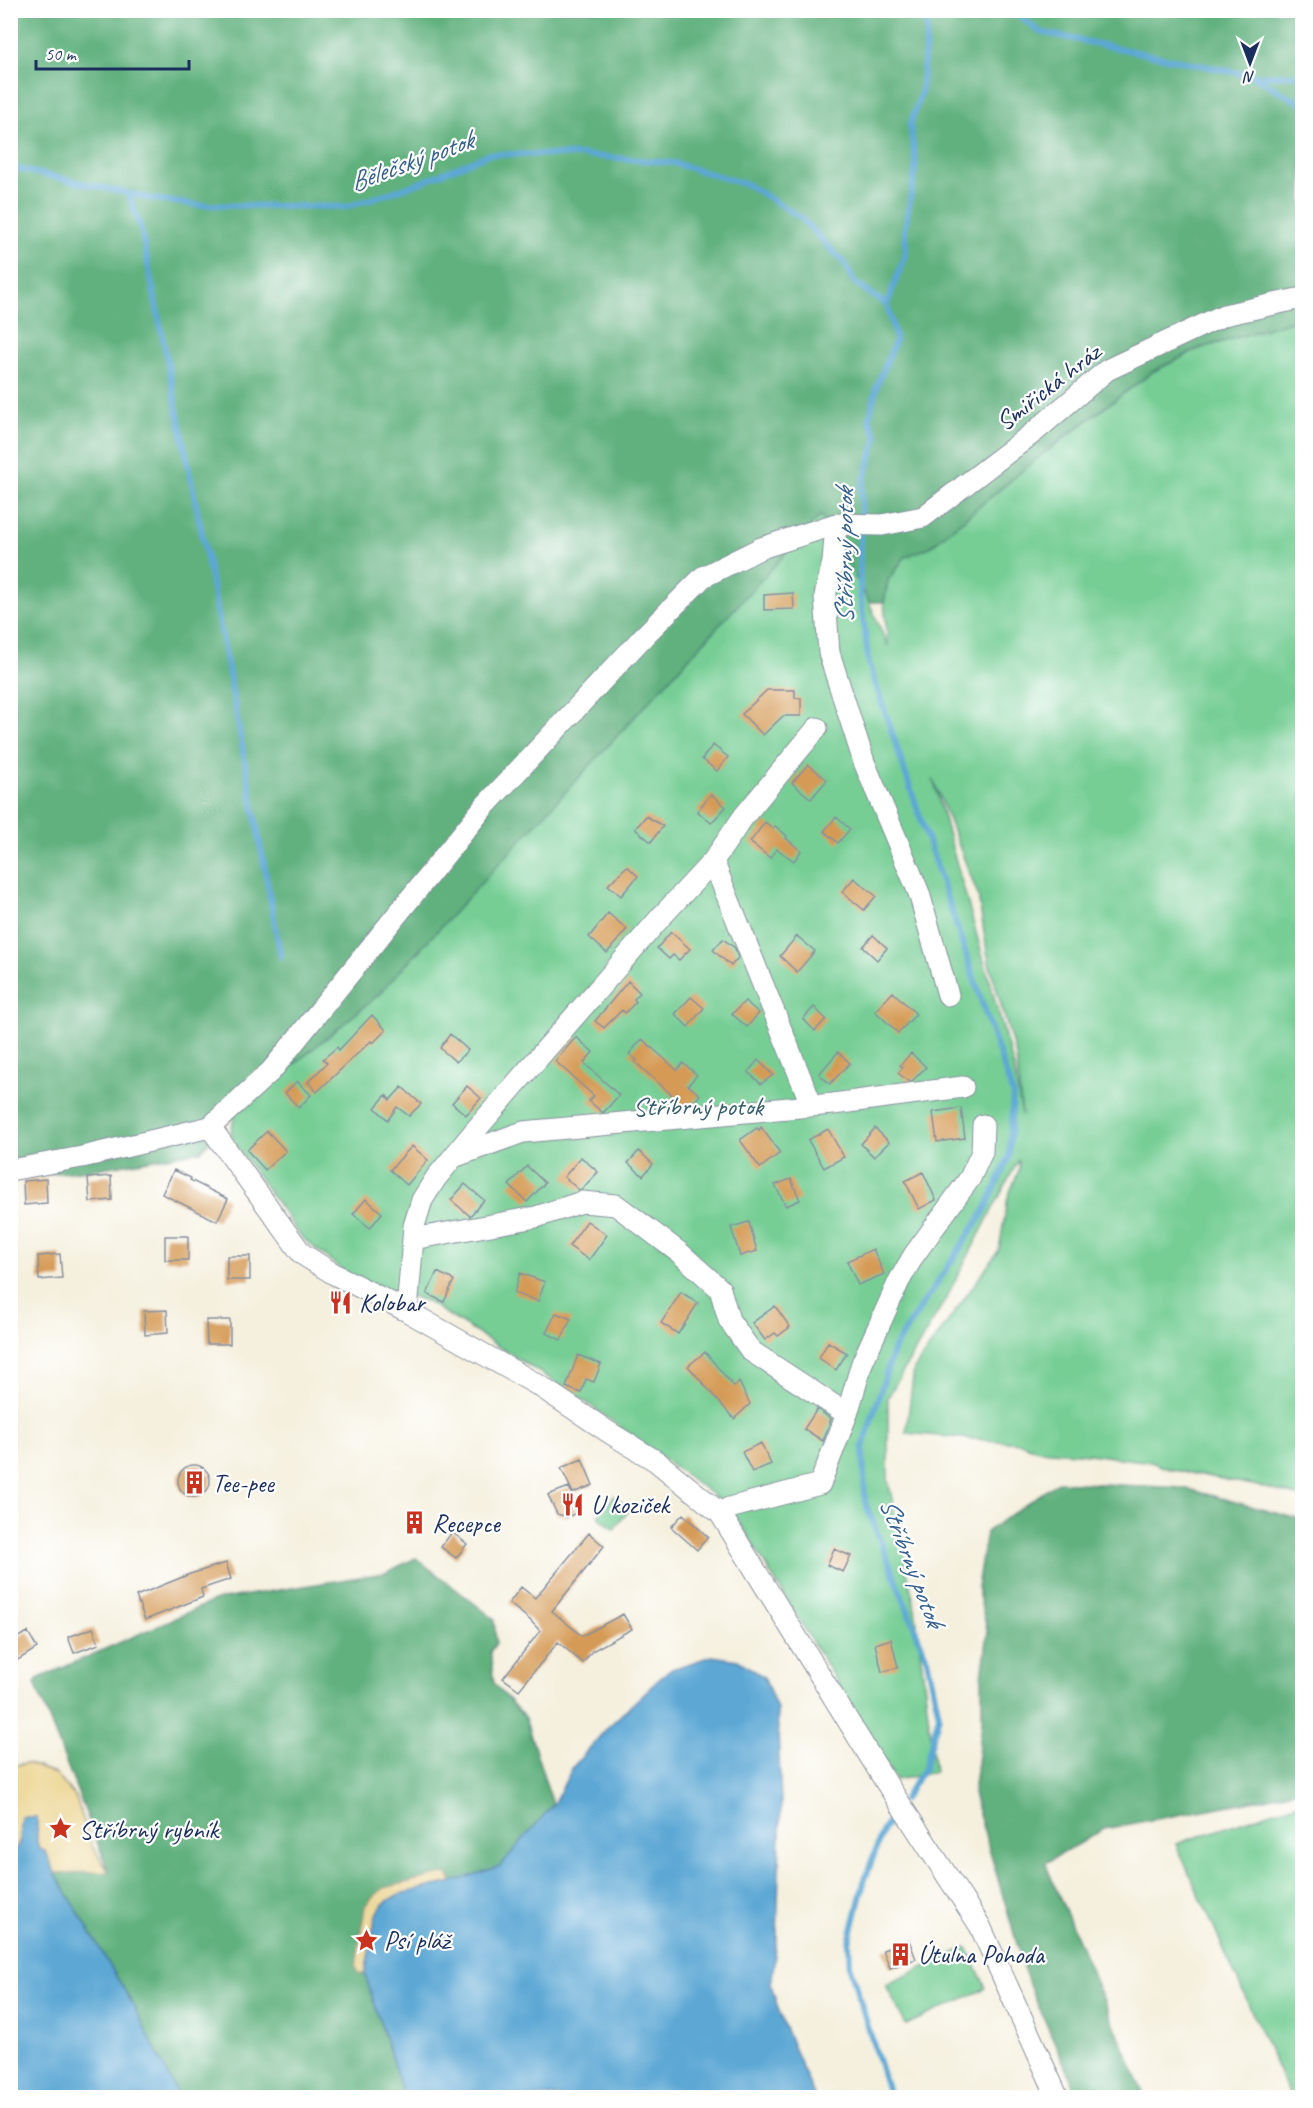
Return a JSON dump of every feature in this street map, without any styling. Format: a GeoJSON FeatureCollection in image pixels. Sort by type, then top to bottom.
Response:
{"type":"FeatureCollection","features":[{"type":"Feature","properties":{"kind":"lane","name":"Smiřická hráz"},"geometry":{"type":"LineString","coordinates":[[210,1127],[271,1071],[483,808],[703,577],[761,548],[836,524],[882,525],[923,516],[1033,433],[1107,370],[1224,315],[1302,298]]}},
{"type":"Feature","properties":{"kind":"lane"},"geometry":{"type":"LineString","coordinates":[[836,524],[833,562],[825,596],[829,653],[864,762],[919,893],[948,995]]}},
{"type":"Feature","properties":{"kind":"lane"},"geometry":{"type":"LineString","coordinates":[[407,1311],[414,1226],[422,1200],[454,1157],[660,918],[714,861],[744,816],[817,728]]}},
{"type":"Feature","properties":{"kind":"lane"},"geometry":{"type":"LineString","coordinates":[[714,861],[823,1105]]}},
{"type":"Feature","properties":{"kind":"lane"},"geometry":{"type":"LineString","coordinates":[[454,1157],[523,1132],[823,1105],[963,1087]]}},
{"type":"Feature","properties":{"kind":"lane"},"geometry":{"type":"LineString","coordinates":[[720,1513],[729,1508],[820,1484],[847,1414],[862,1363],[899,1281],[914,1255],[970,1178],[982,1152],[983,1125]]}},
{"type":"Feature","properties":{"kind":"lane"},"geometry":{"type":"LineString","coordinates":[[10,1170],[82,1158],[210,1127],[302,1254],[334,1274],[407,1311],[538,1385],[656,1461],[720,1513],[887,1784],[980,1926],[1058,2097]]}},
{"type":"Feature","properties":{"kind":"lane"},"geometry":{"type":"LineString","coordinates":[[413,1239],[536,1217],[582,1202],[616,1205],[680,1253],[720,1289],[729,1320],[751,1351],[847,1414]]}},
{"type":"Feature","properties":{"kind":"green space"},"geometry":{"type":"Polygon","coordinates":[[[11,11],[1302,11],[1302,318],[1198,349],[1154,371],[1055,444],[930,547],[905,557],[888,580],[884,602],[869,602],[821,515],[377,996],[235,1113],[201,1151],[97,1169],[11,1178],[11,11]]]}},
{"type":"Feature","properties":{"kind":"green space"},"geometry":{"type":"Polygon","coordinates":[[[1302,318],[1302,1497],[1169,1469],[1151,1462],[1038,1450],[1021,1443],[906,1433],[914,1369],[999,1250],[1008,1197],[1019,1170],[1019,1159],[945,1300],[888,1397],[888,1480],[915,1608],[935,1772],[896,1780],[742,1526],[717,1498],[579,1397],[426,1301],[355,1280],[301,1237],[235,1144],[231,1132],[235,1113],[377,996],[821,514],[869,602],[888,646],[884,602],[888,580],[905,557],[1154,371],[1198,349],[1302,318]],[[933,779],[1014,1068],[1022,1116],[1016,1056],[989,963],[978,895],[933,779]]]}},
{"type":"Feature","properties":{"kind":"green space"},"geometry":{"type":"Polygon","coordinates":[[[1058,1482],[1184,1488],[1302,1520],[1302,1789],[1257,1800],[1104,1829],[1045,1863],[1145,2097],[1079,2097],[1029,1985],[973,1794],[982,1723],[982,1677],[988,1633],[977,1587],[986,1532],[1058,1482]]]}},
{"type":"Feature","properties":{"kind":"green space"},"geometry":{"type":"Polygon","coordinates":[[[614,1496],[630,1509],[614,1529],[598,1516],[614,1496]]]}},
{"type":"Feature","properties":{"kind":"green space"},"geometry":{"type":"Polygon","coordinates":[[[416,1558],[494,1619],[496,1643],[490,1652],[494,1684],[525,1718],[553,1805],[498,1870],[452,1886],[449,1881],[382,1892],[359,1972],[365,1974],[404,2097],[175,2097],[132,2003],[55,1873],[109,1872],[35,1683],[37,1679],[216,1600],[385,1573],[416,1558]]]}},
{"type":"Feature","properties":{"kind":"green space"},"geometry":{"type":"Polygon","coordinates":[[[1302,1802],[1302,2097],[1291,2098],[1176,1844],[1302,1802]]]}},
{"type":"Feature","properties":{"kind":"green space"},"geometry":{"type":"Polygon","coordinates":[[[967,1947],[986,1988],[906,2025],[886,1985],[967,1947]]]}},
{"type":"Feature","properties":{"kind":"sand","name":"Stříbrný rybník"},"geometry":{"type":"Polygon","coordinates":[[[27,1763],[56,1774],[76,1798],[92,1846],[109,1872],[55,1873],[46,1852],[39,1848],[37,1842],[37,1818],[22,1818],[20,1840],[16,1849],[11,1850],[11,1766],[27,1763]]]}},
{"type":"Feature","properties":{"kind":"sand","name":"Psí pláž"},"geometry":{"type":"Polygon","coordinates":[[[447,1873],[453,1882],[399,1894],[376,1915],[365,1974],[358,1973],[356,1966],[365,1906],[373,1897],[384,1888],[447,1873]]]}},
{"type":"Feature","properties":{"kind":"water"},"geometry":{"type":"Polygon","coordinates":[[[712,1656],[738,1660],[764,1677],[777,1709],[781,1800],[777,1940],[771,1985],[782,2021],[815,2097],[404,2097],[365,1974],[376,1915],[384,1903],[399,1894],[453,1882],[500,1866],[553,1805],[573,1767],[608,1727],[669,1670],[712,1656]]]}},
{"type":"Feature","properties":{"kind":"water","name":"Stříbrný rybník"},"geometry":{"type":"Polygon","coordinates":[[[22,1817],[37,1817],[39,1848],[46,1852],[55,1873],[132,2003],[179,2097],[11,2097],[10,1850],[16,1849],[20,1840],[22,1817]]]}},
{"type":"Feature","properties":{"kind":"building"},"geometry":{"type":"Polygon","coordinates":[[[793,593],[794,609],[764,610],[764,595],[793,593]]]}},
{"type":"Feature","properties":{"kind":"building"},"geometry":{"type":"Polygon","coordinates":[[[767,690],[795,690],[795,698],[801,698],[801,716],[783,716],[763,735],[742,714],[767,690]]]}},
{"type":"Feature","properties":{"kind":"building"},"geometry":{"type":"Polygon","coordinates":[[[713,745],[728,757],[717,771],[702,759],[713,745]]]}},
{"type":"Feature","properties":{"kind":"building"},"geometry":{"type":"Polygon","coordinates":[[[808,764],[827,780],[811,799],[792,783],[808,764]]]}},
{"type":"Feature","properties":{"kind":"building"},"geometry":{"type":"Polygon","coordinates":[[[711,794],[726,807],[711,823],[697,811],[711,794]]]}},
{"type":"Feature","properties":{"kind":"building"},"geometry":{"type":"Polygon","coordinates":[[[646,816],[663,826],[651,842],[635,829],[646,816]]]}},
{"type":"Feature","properties":{"kind":"building"},"geometry":{"type":"Polygon","coordinates":[[[836,817],[850,829],[838,843],[824,831],[836,817]]]}},
{"type":"Feature","properties":{"kind":"building"},"geometry":{"type":"Polygon","coordinates":[[[765,822],[773,828],[775,826],[801,851],[794,861],[777,849],[770,858],[750,842],[765,822]]]}},
{"type":"Feature","properties":{"kind":"building"},"geometry":{"type":"Polygon","coordinates":[[[627,866],[638,876],[621,896],[608,885],[627,866]]]}},
{"type":"Feature","properties":{"kind":"building"},"geometry":{"type":"Polygon","coordinates":[[[854,878],[876,896],[864,910],[842,892],[854,878]]]}},
{"type":"Feature","properties":{"kind":"building"},"geometry":{"type":"Polygon","coordinates":[[[608,913],[627,929],[607,953],[589,937],[608,913]]]}},
{"type":"Feature","properties":{"kind":"building"},"geometry":{"type":"Polygon","coordinates":[[[671,932],[690,949],[679,960],[673,955],[669,959],[657,948],[671,932]]]}},
{"type":"Feature","properties":{"kind":"building"},"geometry":{"type":"Polygon","coordinates":[[[873,935],[887,948],[877,960],[863,947],[873,935]]]}},
{"type":"Feature","properties":{"kind":"building"},"geometry":{"type":"Polygon","coordinates":[[[797,936],[815,951],[797,972],[780,956],[797,936]]]}},
{"type":"Feature","properties":{"kind":"building"},"geometry":{"type":"Polygon","coordinates":[[[723,939],[735,948],[738,958],[731,966],[713,950],[723,939]]]}},
{"type":"Feature","properties":{"kind":"building"},"geometry":{"type":"Polygon","coordinates":[[[628,981],[640,993],[634,999],[636,1002],[625,1013],[622,1010],[604,1028],[595,1021],[628,981]]]}},
{"type":"Feature","properties":{"kind":"building"},"geometry":{"type":"Polygon","coordinates":[[[893,992],[916,1014],[898,1033],[875,1011],[893,992]]]}},
{"type":"Feature","properties":{"kind":"building"},"geometry":{"type":"Polygon","coordinates":[[[691,997],[704,1008],[688,1027],[675,1014],[691,997]]]}},
{"type":"Feature","properties":{"kind":"building"},"geometry":{"type":"Polygon","coordinates":[[[745,1001],[759,1013],[747,1027],[732,1014],[745,1001]]]}},
{"type":"Feature","properties":{"kind":"building"},"geometry":{"type":"Polygon","coordinates":[[[814,1007],[826,1019],[815,1031],[803,1019],[814,1007]]]}},
{"type":"Feature","properties":{"kind":"building"},"geometry":{"type":"Polygon","coordinates":[[[372,1015],[386,1030],[373,1043],[371,1041],[317,1092],[308,1082],[327,1063],[323,1059],[337,1047],[339,1050],[372,1015]]]}},
{"type":"Feature","properties":{"kind":"building"},"geometry":{"type":"Polygon","coordinates":[[[450,1034],[468,1050],[456,1062],[440,1048],[450,1034]]]}},
{"type":"Feature","properties":{"kind":"building"},"geometry":{"type":"Polygon","coordinates":[[[576,1037],[593,1052],[584,1063],[619,1095],[604,1112],[589,1101],[594,1096],[555,1061],[576,1037]]]}},
{"type":"Feature","properties":{"kind":"building"},"geometry":{"type":"Polygon","coordinates":[[[642,1039],[677,1070],[683,1063],[697,1075],[688,1085],[700,1095],[692,1104],[683,1105],[635,1062],[637,1060],[629,1054],[642,1039]]]}},
{"type":"Feature","properties":{"kind":"building"},"geometry":{"type":"Polygon","coordinates":[[[838,1052],[850,1063],[830,1084],[819,1074],[838,1052]]]}},
{"type":"Feature","properties":{"kind":"building"},"geometry":{"type":"Polygon","coordinates":[[[911,1053],[926,1067],[912,1081],[908,1081],[898,1073],[903,1067],[900,1065],[911,1053]]]}},
{"type":"Feature","properties":{"kind":"building"},"geometry":{"type":"Polygon","coordinates":[[[758,1060],[773,1075],[761,1084],[748,1072],[758,1060]]]}},
{"type":"Feature","properties":{"kind":"building"},"geometry":{"type":"Polygon","coordinates":[[[297,1081],[311,1095],[299,1108],[285,1093],[297,1081]]]}},
{"type":"Feature","properties":{"kind":"building"},"geometry":{"type":"Polygon","coordinates":[[[467,1086],[481,1098],[466,1115],[452,1103],[467,1086]]]}},
{"type":"Feature","properties":{"kind":"building"},"geometry":{"type":"Polygon","coordinates":[[[402,1087],[421,1104],[409,1116],[397,1107],[388,1120],[375,1108],[386,1095],[390,1100],[402,1087]]]}},
{"type":"Feature","properties":{"kind":"building"},"geometry":{"type":"Polygon","coordinates":[[[961,1108],[965,1138],[937,1142],[933,1112],[961,1108]]]}},
{"type":"Feature","properties":{"kind":"building"},"geometry":{"type":"Polygon","coordinates":[[[761,1127],[780,1153],[760,1168],[740,1140],[761,1127]]]}},
{"type":"Feature","properties":{"kind":"building"},"geometry":{"type":"Polygon","coordinates":[[[875,1128],[889,1142],[874,1157],[861,1144],[875,1128]]]}},
{"type":"Feature","properties":{"kind":"building"},"geometry":{"type":"Polygon","coordinates":[[[828,1129],[844,1157],[824,1168],[808,1140],[828,1129]]]}},
{"type":"Feature","properties":{"kind":"building"},"geometry":{"type":"Polygon","coordinates":[[[267,1131],[286,1151],[265,1170],[247,1150],[267,1131]]]}},
{"type":"Feature","properties":{"kind":"building"},"geometry":{"type":"Polygon","coordinates":[[[412,1146],[428,1160],[407,1185],[390,1170],[412,1146]]]}},
{"type":"Feature","properties":{"kind":"building"},"geometry":{"type":"Polygon","coordinates":[[[639,1151],[653,1164],[643,1176],[628,1163],[639,1151]]]}},
{"type":"Feature","properties":{"kind":"building"},"geometry":{"type":"Polygon","coordinates":[[[581,1157],[598,1172],[579,1190],[564,1177],[581,1157]]]}},
{"type":"Feature","properties":{"kind":"building"},"geometry":{"type":"Polygon","coordinates":[[[527,1166],[545,1183],[527,1202],[509,1185],[527,1166]]]}},
{"type":"Feature","properties":{"kind":"building"},"geometry":{"type":"Polygon","coordinates":[[[174,1170],[228,1199],[217,1221],[162,1194],[174,1170]]]}},
{"type":"Feature","properties":{"kind":"building"},"geometry":{"type":"Polygon","coordinates":[[[923,1172],[936,1200],[919,1209],[905,1181],[923,1172]]]}},
{"type":"Feature","properties":{"kind":"building"},"geometry":{"type":"Polygon","coordinates":[[[111,1176],[112,1200],[90,1202],[88,1178],[111,1176]]]}},
{"type":"Feature","properties":{"kind":"building"},"geometry":{"type":"Polygon","coordinates":[[[46,1179],[47,1203],[24,1205],[23,1181],[46,1179]]]}},
{"type":"Feature","properties":{"kind":"building"},"geometry":{"type":"Polygon","coordinates":[[[791,1179],[800,1200],[786,1206],[775,1185],[791,1179]]]}},
{"type":"Feature","properties":{"kind":"building"},"geometry":{"type":"Polygon","coordinates":[[[465,1184],[484,1200],[470,1216],[451,1200],[465,1184]]]}},
{"type":"Feature","properties":{"kind":"building"},"geometry":{"type":"Polygon","coordinates":[[[366,1199],[382,1213],[370,1228],[353,1214],[366,1199]]]}},
{"type":"Feature","properties":{"kind":"building"},"geometry":{"type":"Polygon","coordinates":[[[587,1221],[607,1235],[589,1260],[569,1246],[587,1221]]]}},
{"type":"Feature","properties":{"kind":"building"},"geometry":{"type":"Polygon","coordinates":[[[749,1222],[757,1251],[740,1256],[731,1227],[749,1222]]]}},
{"type":"Feature","properties":{"kind":"building"},"geometry":{"type":"Polygon","coordinates":[[[165,1236],[188,1236],[188,1260],[165,1260],[165,1236]]]}},
{"type":"Feature","properties":{"kind":"building"},"geometry":{"type":"Polygon","coordinates":[[[873,1249],[884,1274],[858,1285],[847,1261],[873,1249]]]}},
{"type":"Feature","properties":{"kind":"building"},"geometry":{"type":"Polygon","coordinates":[[[60,1254],[62,1278],[39,1280],[38,1256],[60,1254]]]}},
{"type":"Feature","properties":{"kind":"building"},"geometry":{"type":"Polygon","coordinates":[[[227,1256],[250,1256],[250,1280],[227,1280],[227,1256]]]}},
{"type":"Feature","properties":{"kind":"building"},"geometry":{"type":"Polygon","coordinates":[[[437,1272],[454,1280],[444,1302],[427,1294],[437,1272]]]}},
{"type":"Feature","properties":{"kind":"building"},"geometry":{"type":"Polygon","coordinates":[[[520,1273],[545,1282],[538,1301],[514,1293],[520,1273]]]}},
{"type":"Feature","properties":{"kind":"building"},"geometry":{"type":"Polygon","coordinates":[[[681,1292],[698,1303],[678,1334],[661,1323],[681,1292]]]}},
{"type":"Feature","properties":{"kind":"building"},"geometry":{"type":"Polygon","coordinates":[[[775,1306],[790,1327],[778,1336],[775,1333],[765,1340],[752,1323],[775,1306]]]}},
{"type":"Feature","properties":{"kind":"building"},"geometry":{"type":"Polygon","coordinates":[[[167,1310],[168,1333],[145,1335],[144,1311],[167,1310]]]}},
{"type":"Feature","properties":{"kind":"building"},"geometry":{"type":"Polygon","coordinates":[[[556,1313],[571,1319],[561,1340],[546,1333],[556,1313]]]}},
{"type":"Feature","properties":{"kind":"building"},"geometry":{"type":"Polygon","coordinates":[[[206,1320],[230,1320],[230,1344],[207,1344],[206,1320]]]}},
{"type":"Feature","properties":{"kind":"building"},"geometry":{"type":"Polygon","coordinates":[[[828,1342],[847,1353],[836,1370],[819,1358],[828,1342]]]}},
{"type":"Feature","properties":{"kind":"building"},"geometry":{"type":"Polygon","coordinates":[[[705,1352],[734,1387],[739,1382],[750,1404],[734,1419],[688,1366],[705,1352]]]}},
{"type":"Feature","properties":{"kind":"building"},"geometry":{"type":"Polygon","coordinates":[[[578,1355],[601,1364],[594,1382],[586,1379],[581,1393],[566,1387],[578,1355]]]}},
{"type":"Feature","properties":{"kind":"building"},"geometry":{"type":"Polygon","coordinates":[[[817,1409],[831,1419],[823,1441],[804,1429],[817,1409]]]}},
{"type":"Feature","properties":{"kind":"building"},"geometry":{"type":"Polygon","coordinates":[[[761,1443],[771,1464],[752,1472],[742,1452],[761,1443]]]}},
{"type":"Feature","properties":{"kind":"building"},"geometry":{"type":"Polygon","coordinates":[[[582,1459],[593,1485],[573,1493],[561,1468],[582,1459]]]}},
{"type":"Feature","properties":{"kind":"building","name":"Tee-pee"},"geometry":{"type":"Polygon","coordinates":[[[194,1465],[205,1470],[210,1481],[205,1492],[194,1497],[183,1492],[178,1481],[183,1470],[194,1465]]]}},
{"type":"Feature","properties":{"kind":"building"},"geometry":{"type":"Polygon","coordinates":[[[569,1487],[579,1512],[567,1517],[557,1514],[548,1495],[569,1487]]]}},
{"type":"Feature","properties":{"kind":"building"},"geometry":{"type":"Polygon","coordinates":[[[683,1514],[708,1537],[697,1550],[671,1527],[683,1514]]]}},
{"type":"Feature","properties":{"kind":"building"},"geometry":{"type":"Polygon","coordinates":[[[452,1532],[467,1544],[456,1558],[441,1547],[452,1532]]]}},
{"type":"Feature","properties":{"kind":"building"},"geometry":{"type":"Polygon","coordinates":[[[589,1533],[604,1546],[552,1611],[582,1636],[623,1614],[632,1629],[592,1651],[583,1663],[558,1642],[519,1690],[503,1678],[540,1631],[509,1603],[521,1587],[535,1598],[589,1533]]]}},
{"type":"Feature","properties":{"kind":"building"},"geometry":{"type":"Polygon","coordinates":[[[834,1549],[851,1556],[843,1572],[827,1565],[834,1549]]]}},
{"type":"Feature","properties":{"kind":"building"},"geometry":{"type":"Polygon","coordinates":[[[226,1563],[231,1579],[201,1589],[203,1597],[145,1620],[136,1596],[190,1574],[226,1563]]]}},
{"type":"Feature","properties":{"kind":"building"},"geometry":{"type":"Polygon","coordinates":[[[93,1628],[99,1644],[74,1653],[68,1637],[93,1628]]]}},
{"type":"Feature","properties":{"kind":"building"},"geometry":{"type":"Polygon","coordinates":[[[28,1632],[37,1648],[10,1665],[10,1641],[28,1632]]]}},
{"type":"Feature","properties":{"kind":"building"},"geometry":{"type":"Polygon","coordinates":[[[891,1639],[898,1667],[882,1672],[875,1644],[891,1639]]]}},
{"type":"Feature","properties":{"kind":"building","name":"Útulna Pohoda"},"geometry":{"type":"Polygon","coordinates":[[[909,1940],[916,1959],[890,1968],[883,1950],[909,1940]]]}},
{"type":"Feature","properties":{"kind":"waterway","name":"Stříbrný potok"},"geometry":{"type":"LineString","coordinates":[[903,1800],[925,1767],[939,1715],[927,1659],[865,1502],[863,1447],[894,1348],[984,1212],[1009,1157],[1013,1095],[869,664],[860,594],[862,487],[877,437],[869,419],[877,386],[896,339],[887,305],[906,252],[905,229],[916,165],[910,125],[921,93],[927,29],[925,10]]}},
{"type":"Feature","properties":{"kind":"waterway"},"geometry":{"type":"LineString","coordinates":[[1012,10],[1040,32],[1253,76],[1302,104]]}},
{"type":"Feature","properties":{"kind":"waterway"},"geometry":{"type":"LineString","coordinates":[[1255,76],[1302,75]]}},
{"type":"Feature","properties":{"kind":"waterway","name":"Bělečský potok"},"geometry":{"type":"LineString","coordinates":[[10,167],[153,199],[197,205],[346,207],[417,184],[489,154],[582,155],[674,163],[748,185],[800,217],[846,265],[854,282],[887,305]]}},
{"type":"Feature","properties":{"kind":"waterway"},"geometry":{"type":"LineString","coordinates":[[129,194],[141,229],[216,604],[281,957]]}},
{"type":"Feature","properties":{"kind":"waterway","name":"Stříbrný potok"},"geometry":{"type":"LineString","coordinates":[[890,2098],[850,1968],[849,1942],[864,1882],[883,1830],[897,1809]]}},
{"type":"Feature","properties":{"kind":"place","name":"Kolobar"},"geometry":{"type":"Point","coordinates":[341,1302]}},
{"type":"Feature","properties":{"kind":"place","name":"Tee-pee"},"geometry":{"type":"Point","coordinates":[194,1483]}},
{"type":"Feature","properties":{"kind":"place","name":"U koziček"},"geometry":{"type":"Point","coordinates":[573,1504]}},
{"type":"Feature","properties":{"kind":"place","name":"Recepce"},"geometry":{"type":"Point","coordinates":[414,1523]}},
{"type":"Feature","properties":{"kind":"place","name":"Stříbrný rybník"},"geometry":{"type":"Point","coordinates":[61,1829]}},
{"type":"Feature","properties":{"kind":"place","name":"Psí pláž"},"geometry":{"type":"Point","coordinates":[366,1940]}},
{"type":"Feature","properties":{"kind":"place","name":"Útulna Pohoda"},"geometry":{"type":"Point","coordinates":[900,1954]}}]}
